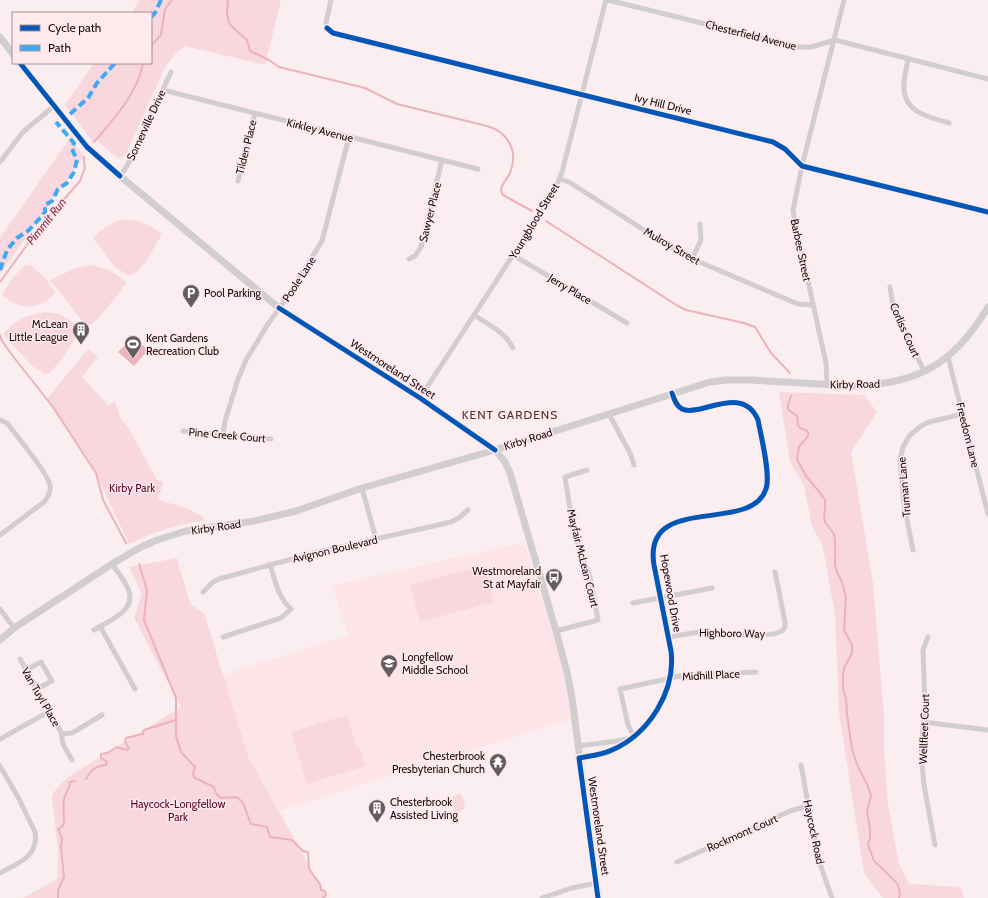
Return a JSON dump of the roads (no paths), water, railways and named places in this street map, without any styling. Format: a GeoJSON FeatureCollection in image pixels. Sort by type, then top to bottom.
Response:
{"type":"FeatureCollection","features":[{"type":"Feature","properties":{"kind":"main road"},"geometry":{"type":"LineString","coordinates":[[0,37],[12,53]]}},
{"type":"Feature","properties":{"kind":"main road","name":"Westmoreland Street"},"geometry":{"type":"LineString","coordinates":[[21,64],[87,146],[120,176],[280,308],[420,398],[495,450],[505,462],[510,473],[569,681],[598,898]]}},
{"type":"Feature","properties":{"kind":"main road","name":"Kirby Road"},"geometry":{"type":"LineString","coordinates":[[0,640],[14,628],[141,546],[171,535],[186,531],[274,517],[362,488],[495,450],[705,383],[726,380],[751,380],[827,385],[867,385],[885,384],[911,377],[924,372],[948,357],[967,338],[988,307]]}},
{"type":"Feature","properties":{"kind":"street","name":"Ivy Hill Drive"},"geometry":{"type":"LineString","coordinates":[[331,0],[325,29],[333,33],[773,142],[785,149],[802,166]]}},
{"type":"Feature","properties":{"kind":"street","name":"Chesterfield Avenue"},"geometry":{"type":"LineString","coordinates":[[607,0],[799,47],[811,47],[835,40]]}},
{"type":"Feature","properties":{"kind":"street","name":"Youngblood Street"},"geometry":{"type":"LineString","coordinates":[[420,398],[513,255],[560,179],[607,0]]}},
{"type":"Feature","properties":{"kind":"street","name":"Barbee Street"},"geometry":{"type":"LineString","coordinates":[[827,385],[826,363],[794,217],[794,201],[844,0]]}},
{"type":"Feature","properties":{"kind":"street"},"geometry":{"type":"LineString","coordinates":[[835,40],[988,78]]}},
{"type":"Feature","properties":{"kind":"street"},"geometry":{"type":"LineString","coordinates":[[908,59],[904,93],[909,104],[924,116],[949,124]]}},
{"type":"Feature","properties":{"kind":"street","name":"Somerville Drive"},"geometry":{"type":"LineString","coordinates":[[120,176],[127,166],[170,72]]}},
{"type":"Feature","properties":{"kind":"street","name":"Kirkley Avenue"},"geometry":{"type":"LineString","coordinates":[[163,90],[478,169]]}},
{"type":"Feature","properties":{"kind":"street"},"geometry":{"type":"LineString","coordinates":[[0,162],[23,132],[54,106]]}},
{"type":"Feature","properties":{"kind":"street","name":"Tilden Place"},"geometry":{"type":"LineString","coordinates":[[238,181],[255,113]]}},
{"type":"Feature","properties":{"kind":"street","name":"Poole Lane"},"geometry":{"type":"LineString","coordinates":[[223,434],[225,420],[242,367],[268,324],[318,250],[322,241],[349,137]]}},
{"type":"Feature","properties":{"kind":"street","name":"Sawyer Place"},"geometry":{"type":"LineString","coordinates":[[409,259],[415,256],[421,247],[442,160]]}},
{"type":"Feature","properties":{"kind":"street"},"geometry":{"type":"LineString","coordinates":[[802,166],[988,212]]}},
{"type":"Feature","properties":{"kind":"street","name":"Mulroy Street"},"geometry":{"type":"LineString","coordinates":[[560,179],[569,182],[672,249],[692,259],[798,304],[813,305]]}},
{"type":"Feature","properties":{"kind":"street"},"geometry":{"type":"LineString","coordinates":[[692,259],[701,240],[700,224]]}},
{"type":"Feature","properties":{"kind":"street","name":"Jerry Place"},"geometry":{"type":"LineString","coordinates":[[513,255],[627,323]]}},
{"type":"Feature","properties":{"kind":"street","name":"Corliss Court"},"geometry":{"type":"LineString","coordinates":[[890,287],[893,306],[924,372]]}},
{"type":"Feature","properties":{"kind":"street"},"geometry":{"type":"LineString","coordinates":[[474,315],[506,337],[513,348]]}},
{"type":"Feature","properties":{"kind":"street","name":"Freedom Lane"},"geometry":{"type":"LineString","coordinates":[[948,357],[988,514]]}},
{"type":"Feature","properties":{"kind":"street","name":"Hopewood Drive"},"geometry":{"type":"LineString","coordinates":[[579,758],[607,752],[624,744],[634,737],[647,724],[656,711],[671,678],[672,661],[669,637],[653,556],[654,544],[661,533],[670,526],[681,521],[750,507],[761,498],[767,489],[768,482],[758,420],[754,412],[745,404],[734,402],[685,410],[678,406],[672,393]]}},
{"type":"Feature","properties":{"kind":"street"},"geometry":{"type":"LineString","coordinates":[[609,414],[628,447],[634,465]]}},
{"type":"Feature","properties":{"kind":"street","name":"Truman Lane"},"geometry":{"type":"LineString","coordinates":[[913,550],[902,489],[900,460],[903,447],[910,435],[929,422],[963,414]]}},
{"type":"Feature","properties":{"kind":"street"},"geometry":{"type":"LineString","coordinates":[[0,420],[7,423],[47,477],[50,488],[44,502],[0,535]]}},
{"type":"Feature","properties":{"kind":"street","name":"Pine Creek Court"},"geometry":{"type":"LineString","coordinates":[[183,431],[271,439]]}},
{"type":"Feature","properties":{"kind":"street","name":"Mayfair McLean Court"},"geometry":{"type":"LineString","coordinates":[[556,631],[598,620],[590,577],[574,531],[565,477],[588,470]]}},
{"type":"Feature","properties":{"kind":"street"},"geometry":{"type":"LineString","coordinates":[[362,488],[376,539]]}},
{"type":"Feature","properties":{"kind":"street","name":"Avignon Boulevard"},"geometry":{"type":"LineString","coordinates":[[203,592],[213,582],[219,579],[314,553],[451,522],[468,510]]}},
{"type":"Feature","properties":{"kind":"street"},"geometry":{"type":"LineString","coordinates":[[94,630],[121,613],[129,604],[130,594],[128,589],[112,564]]}},
{"type":"Feature","properties":{"kind":"street"},"geometry":{"type":"LineString","coordinates":[[223,636],[281,618],[291,609],[279,593],[270,564]]}},
{"type":"Feature","properties":{"kind":"street","name":"Highboro Way"},"geometry":{"type":"LineString","coordinates":[[669,637],[699,632],[749,635],[774,634],[780,632],[784,628],[785,622],[775,572]]}},
{"type":"Feature","properties":{"kind":"street"},"geometry":{"type":"LineString","coordinates":[[633,604],[712,588]]}},
{"type":"Feature","properties":{"kind":"street"},"geometry":{"type":"LineString","coordinates":[[0,609],[14,628]]}},
{"type":"Feature","properties":{"kind":"street"},"geometry":{"type":"LineString","coordinates":[[100,626],[135,689]]}},
{"type":"Feature","properties":{"kind":"street","name":"Wellfleet Court"},"geometry":{"type":"LineString","coordinates":[[928,637],[923,650],[925,689],[921,752],[922,770],[935,845]]}},
{"type":"Feature","properties":{"kind":"street","name":"Van Tuyl Place"},"geometry":{"type":"LineString","coordinates":[[20,659],[62,734],[61,739],[72,760]]}},
{"type":"Feature","properties":{"kind":"street"},"geometry":{"type":"LineString","coordinates":[[26,670],[41,662],[52,681],[37,690]]}},
{"type":"Feature","properties":{"kind":"street","name":"Midhill Place"},"geometry":{"type":"LineString","coordinates":[[634,737],[628,725],[620,689],[671,678],[756,672]]}},
{"type":"Feature","properties":{"kind":"street"},"geometry":{"type":"LineString","coordinates":[[0,739],[50,711]]}},
{"type":"Feature","properties":{"kind":"street","name":"Van Tuyl Place"},"geometry":{"type":"LineString","coordinates":[[62,734],[72,733],[102,715]]}},
{"type":"Feature","properties":{"kind":"street"},"geometry":{"type":"LineString","coordinates":[[923,722],[988,730]]}},
{"type":"Feature","properties":{"kind":"street"},"geometry":{"type":"LineString","coordinates":[[578,746],[617,741],[634,737]]}},
{"type":"Feature","properties":{"kind":"street","name":"Haycock Road"},"geometry":{"type":"LineString","coordinates":[[801,765],[818,858],[832,898]]}},
{"type":"Feature","properties":{"kind":"street"},"geometry":{"type":"LineString","coordinates":[[0,766],[18,797],[36,837],[34,848],[26,858],[0,873]]}},
{"type":"Feature","properties":{"kind":"street","name":"Rockmont Court"},"geometry":{"type":"LineString","coordinates":[[677,862],[790,812],[808,806]]}},
{"type":"Feature","properties":{"kind":"street"},"geometry":{"type":"LineString","coordinates":[[542,898],[572,888],[597,883]]}},
{"type":"Feature","properties":{"kind":"waterway","name":"Pimmit Run"},"geometry":{"type":"LineString","coordinates":[[152,45],[161,35],[165,9],[172,0]]}},
{"type":"Feature","properties":{"kind":"waterway"},"geometry":{"type":"LineString","coordinates":[[228,0],[227,15],[230,25],[247,40],[250,51],[269,60],[279,67],[365,88],[397,104],[487,126],[501,133],[510,144],[513,157],[510,173],[501,189],[503,195],[532,211]]}},
{"type":"Feature","properties":{"kind":"waterway","name":"Pimmit Run"},"geometry":{"type":"LineString","coordinates":[[94,142],[124,105],[136,85],[143,64]]}},
{"type":"Feature","properties":{"kind":"waterway","name":"Pimmit Run"},"geometry":{"type":"LineString","coordinates":[[0,282],[40,227],[80,181],[85,168],[84,157]]}},
{"type":"Feature","properties":{"kind":"waterway"},"geometry":{"type":"LineString","coordinates":[[546,221],[678,306],[686,310],[744,323],[755,327],[771,353],[790,373]]}},
{"type":"Feature","properties":{"kind":"waterway"},"geometry":{"type":"LineString","coordinates":[[0,335],[2,341],[12,355],[53,407],[96,473],[103,500],[126,543]]}},
{"type":"Feature","properties":{"kind":"waterway"},"geometry":{"type":"LineString","coordinates":[[791,396],[788,410],[797,416],[798,425],[808,433],[808,436],[799,447],[797,459],[806,476],[825,500],[825,522],[834,534],[835,565],[842,582],[846,598],[844,630],[852,645],[852,653],[844,668],[843,689],[846,699],[852,749],[871,796],[867,811],[870,829],[868,845],[874,861],[898,885],[900,893],[899,898]]}},
{"type":"Feature","properties":{"kind":"waterway"},"geometry":{"type":"LineString","coordinates":[[139,564],[147,590],[144,620],[176,698],[176,736],[181,752],[195,767],[193,774],[195,778],[214,787],[217,795],[221,798],[237,797],[243,803],[251,824],[267,827],[270,837],[292,840],[303,851],[308,852],[309,869],[320,884],[321,890],[325,891],[326,895],[323,898]]}},
{"type":"Feature","properties":{"kind":"waterway"},"geometry":{"type":"LineString","coordinates":[[86,779],[94,769],[99,766],[106,765],[107,762],[101,758],[101,754],[107,753],[117,747],[126,750],[129,749],[125,741],[126,738],[143,734],[144,730],[176,720]]}},
{"type":"Feature","properties":{"kind":"waterway"},"geometry":{"type":"LineString","coordinates":[[58,898],[58,890],[64,877],[61,847],[62,838],[58,829],[63,826],[65,795],[70,782],[75,781]]}},
{"type":"Feature","properties":{"kind":"place","name":"Pool Parking"},"geometry":{"type":"Point","coordinates":[191,308]}},
{"type":"Feature","properties":{"kind":"place","name":"McLean Little League"},"geometry":{"type":"Point","coordinates":[81,345]}},
{"type":"Feature","properties":{"kind":"place","name":"Kent Gardens Recreation Club"},"geometry":{"type":"Point","coordinates":[133,359]}},
{"type":"Feature","properties":{"kind":"place","name":"Westmoreland St at Mayfair"},"geometry":{"type":"Point","coordinates":[554,592]}},
{"type":"Feature","properties":{"kind":"place","name":"Longfellow Middle School"},"geometry":{"type":"Point","coordinates":[389,678]}},
{"type":"Feature","properties":{"kind":"place","name":"Chesterbrook Presbyterian Church"},"geometry":{"type":"Point","coordinates":[498,777]}},
{"type":"Feature","properties":{"kind":"place","name":"Chesterbrook Assisted Living"},"geometry":{"type":"Point","coordinates":[377,823]}},
{"type":"Feature","properties":{"kind":"district","name":"KENT GARDENS"},"geometry":{"type":"Point","coordinates":[510,414]}},
{"type":"Feature","properties":{"kind":"park label","name":"Kirby Park"},"geometry":{"type":"Point","coordinates":[132,488]}},
{"type":"Feature","properties":{"kind":"park label","name":"Haycock-Longfellow Park"},"geometry":{"type":"Point","coordinates":[178,810]}}]}
